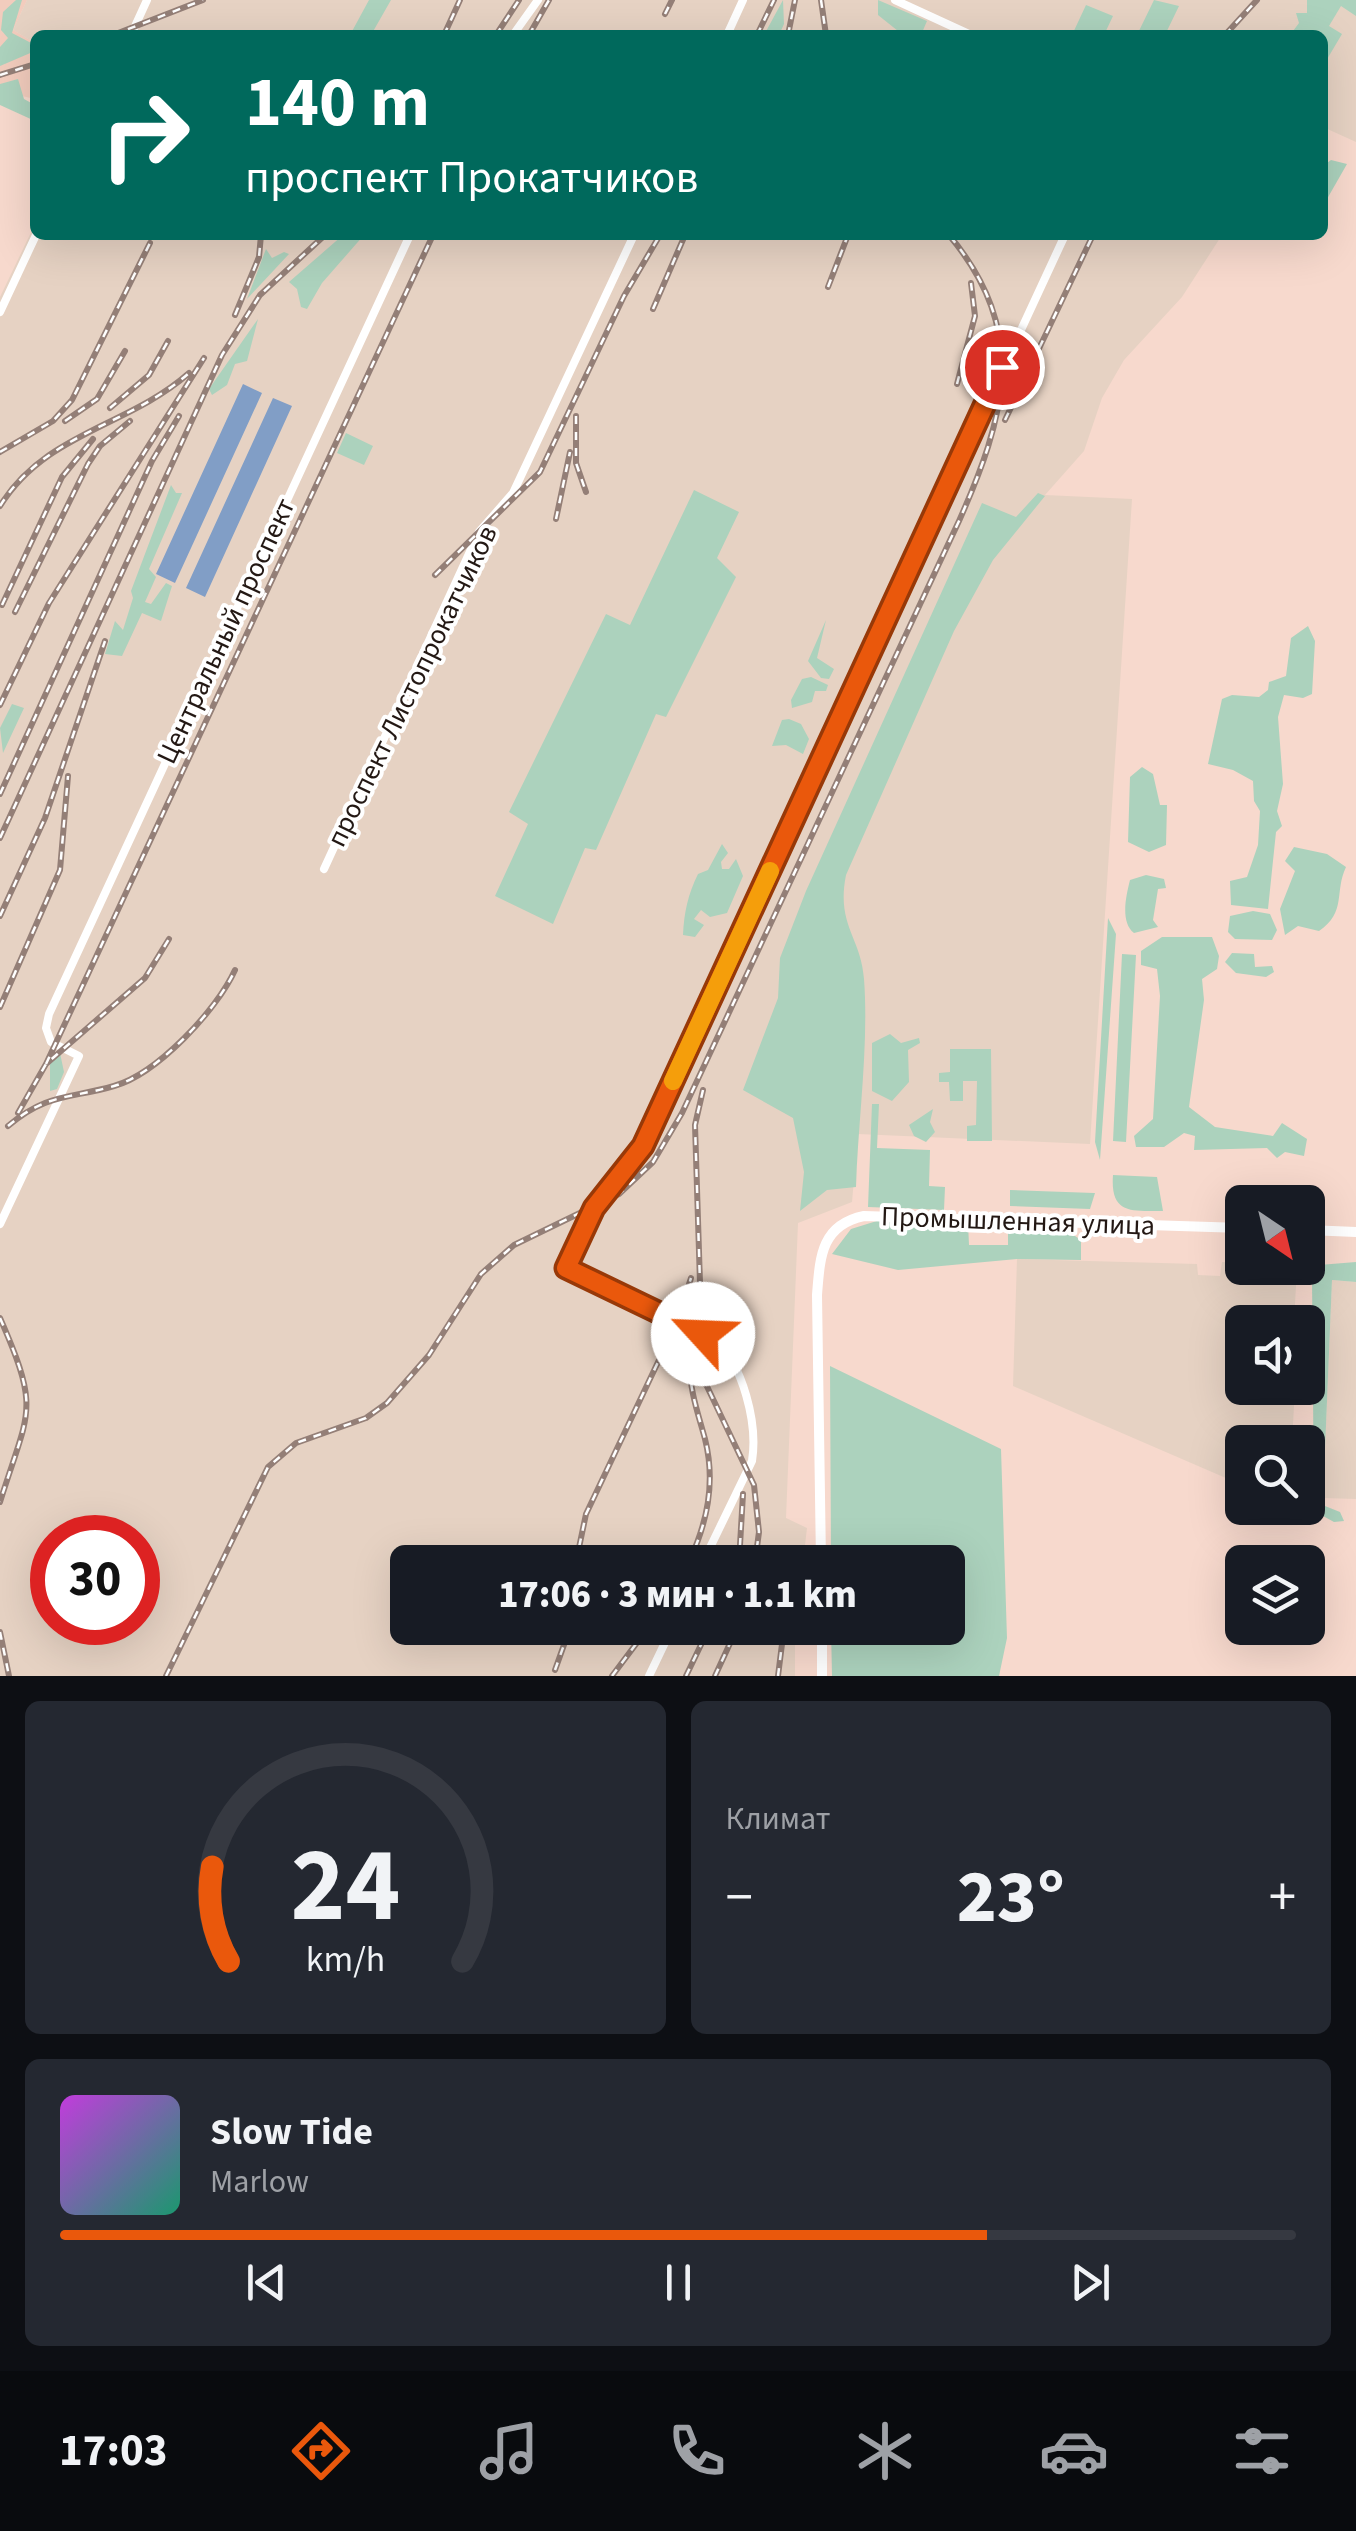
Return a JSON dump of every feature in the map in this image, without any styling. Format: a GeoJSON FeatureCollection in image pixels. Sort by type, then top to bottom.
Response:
{"type":"FeatureCollection","features":[{"type":"Feature","properties":{"kind":"street"},"geometry":{"type":"LineString","coordinates":[[135,30],[147,0]]}},
{"type":"Feature","properties":{"kind":"street"},"geometry":{"type":"LineString","coordinates":[[517,30],[538,0]]}},
{"type":"Feature","properties":{"kind":"street"},"geometry":{"type":"LineString","coordinates":[[729,30],[743,0]]}},
{"type":"Feature","properties":{"kind":"street"},"geometry":{"type":"LineString","coordinates":[[895,0],[961,30]]}},
{"type":"Feature","properties":{"kind":"street"},"geometry":{"type":"LineString","coordinates":[[0,312],[34,240]]}},
{"type":"Feature","properties":{"kind":"street","name":"Центральный проспект"},"geometry":{"type":"LineString","coordinates":[[0,1224],[79,1056],[51,1042],[46,1028],[408,240]]}},
{"type":"Feature","properties":{"kind":"street","name":"проспект Листопрокатчиков"},"geometry":{"type":"LineString","coordinates":[[324,869],[480,532],[513,493],[632,240]]}},
{"type":"Feature","properties":{"kind":"street"},"geometry":{"type":"LineString","coordinates":[[711,1545],[752,1460],[755,1444],[728,1351],[716,1340],[566,1268],[594,1208],[643,1146],[1062,240]]}},
{"type":"Feature","properties":{"kind":"street","name":"Промышленная улица"},"geometry":{"type":"LineString","coordinates":[[821,1545],[817,1295],[820,1256],[829,1234],[842,1221],[864,1216],[1225,1227]]}},
{"type":"Feature","properties":{"kind":"street"},"geometry":{"type":"LineString","coordinates":[[1325,1231],[1356,1232]]}},
{"type":"Feature","properties":{"kind":"street"},"geometry":{"type":"LineString","coordinates":[[649,1676],[664,1645]]}},
{"type":"Feature","properties":{"kind":"street"},"geometry":{"type":"LineString","coordinates":[[822,1645],[822,1676]]}},
{"type":"Feature","properties":{"kind":"shaded area"},"geometry":{"type":"Polygon","coordinates":[[[0,0],[27,0],[13,30],[30,40],[30,98],[0,91],[0,0]]]}},
{"type":"Feature","properties":{"kind":"shaded area"},"geometry":{"type":"Polygon","coordinates":[[[27,0],[1356,0],[1356,142],[1328,129],[1328,30],[30,30],[30,40],[13,30],[27,0]]]}},
{"type":"Feature","properties":{"kind":"shaded area"},"geometry":{"type":"Polygon","coordinates":[[[30,234],[30,240],[1219,240],[1182,297],[1124,360],[1102,398],[1084,451],[1045,495],[1132,499],[1090,1144],[858,1134],[852,1202],[798,1223],[786,1518],[807,1528],[805,1545],[390,1545],[390,1645],[795,1645],[795,1676],[0,1676],[0,297],[30,234]]]}},
{"type":"Feature","properties":{"kind":"shaded area"},"geometry":{"type":"Polygon","coordinates":[[[1017,1259],[1197,1264],[1198,1275],[1220,1276],[1225,1262],[1225,1285],[1296,1285],[1295,1305],[1225,1305],[1225,1405],[1294,1405],[1293,1425],[1225,1425],[1225,1478],[1013,1386],[1017,1259]]]}},
{"type":"Feature","properties":{"kind":"shaded area"},"geometry":{"type":"Polygon","coordinates":[[[1332,1280],[1356,1282],[1356,1499],[1325,1498],[1332,1280]]]}},
{"type":"Feature","properties":{"kind":"green space"},"geometry":{"type":"Polygon","coordinates":[[[16,0],[22,0],[12,33],[30,42],[30,53],[0,66],[0,47],[8,38],[1,30],[3,12],[16,0]]]}},
{"type":"Feature","properties":{"kind":"green space"},"geometry":{"type":"Polygon","coordinates":[[[369,0],[391,0],[374,30],[353,30],[369,0]]]}},
{"type":"Feature","properties":{"kind":"green space"},"geometry":{"type":"Polygon","coordinates":[[[783,0],[781,30],[767,30],[783,0]]]}},
{"type":"Feature","properties":{"kind":"green space"},"geometry":{"type":"Polygon","coordinates":[[[878,0],[927,21],[923,30],[897,30],[878,15],[878,0]]]}},
{"type":"Feature","properties":{"kind":"green space"},"geometry":{"type":"Polygon","coordinates":[[[1154,0],[1179,6],[1167,30],[1139,30],[1154,0]]]}},
{"type":"Feature","properties":{"kind":"green space"},"geometry":{"type":"Polygon","coordinates":[[[1307,0],[1356,0],[1356,16],[1341,6],[1329,26],[1342,34],[1328,58],[1328,30],[1294,30],[1299,23],[1296,13],[1307,13],[1307,0]]]}},
{"type":"Feature","properties":{"kind":"green space"},"geometry":{"type":"Polygon","coordinates":[[[1086,5],[1113,16],[1106,30],[1074,30],[1086,5]]]}},
{"type":"Feature","properties":{"kind":"green space"},"geometry":{"type":"Polygon","coordinates":[[[18,79],[24,99],[30,102],[30,119],[0,105],[0,84],[18,79]]]}},
{"type":"Feature","properties":{"kind":"green space"},"geometry":{"type":"Polygon","coordinates":[[[1328,162],[1347,164],[1328,197],[1328,162]]]}},
{"type":"Feature","properties":{"kind":"green space"},"geometry":{"type":"Polygon","coordinates":[[[337,240],[360,240],[322,283],[307,309],[301,307],[297,289],[289,282],[337,240]]]}},
{"type":"Feature","properties":{"kind":"green space"},"geometry":{"type":"Polygon","coordinates":[[[266,249],[272,258],[284,252],[289,254],[247,299],[266,249]]]}},
{"type":"Feature","properties":{"kind":"green space"},"geometry":{"type":"Polygon","coordinates":[[[258,319],[247,361],[235,364],[227,385],[212,395],[209,389],[258,319]]]}},
{"type":"Feature","properties":{"kind":"green space"},"geometry":{"type":"Polygon","coordinates":[[[346,433],[373,446],[364,465],[337,453],[346,433]]]}},
{"type":"Feature","properties":{"kind":"green space"},"geometry":{"type":"Polygon","coordinates":[[[171,485],[176,493],[182,493],[149,569],[156,577],[145,602],[151,604],[166,583],[172,586],[161,621],[142,613],[122,656],[105,654],[115,621],[123,630],[133,598],[131,591],[171,485]]]}},
{"type":"Feature","properties":{"kind":"green space"},"geometry":{"type":"Polygon","coordinates":[[[694,490],[739,512],[717,558],[736,577],[666,717],[656,714],[596,850],[585,848],[553,924],[495,896],[528,824],[509,812],[606,614],[630,625],[694,490]]]}},
{"type":"Feature","properties":{"kind":"green space"},"geometry":{"type":"Polygon","coordinates":[[[1038,493],[1045,496],[993,560],[954,631],[846,875],[844,906],[862,965],[865,1004],[856,1187],[827,1190],[800,1211],[804,1172],[793,1118],[743,1090],[778,998],[780,958],[806,891],[982,503],[1016,517],[1038,493]]]}},
{"type":"Feature","properties":{"kind":"green space"},"geometry":{"type":"Polygon","coordinates":[[[826,620],[817,658],[834,669],[829,679],[821,678],[808,661],[826,620]]]}},
{"type":"Feature","properties":{"kind":"green space"},"geometry":{"type":"Polygon","coordinates":[[[1308,626],[1315,641],[1312,694],[1303,698],[1284,695],[1278,717],[1283,784],[1277,811],[1282,826],[1276,832],[1268,909],[1231,905],[1230,881],[1247,877],[1258,845],[1260,811],[1254,801],[1253,781],[1233,770],[1208,764],[1222,699],[1232,695],[1259,697],[1268,690],[1269,682],[1286,676],[1291,638],[1308,626]]]}},
{"type":"Feature","properties":{"kind":"green space"},"geometry":{"type":"Polygon","coordinates":[[[811,677],[828,685],[826,691],[815,691],[812,702],[792,708],[791,700],[802,679],[811,677]]]}},
{"type":"Feature","properties":{"kind":"green space"},"geometry":{"type":"Polygon","coordinates":[[[12,704],[24,708],[3,753],[0,728],[12,704]]]}},
{"type":"Feature","properties":{"kind":"green space"},"geometry":{"type":"Polygon","coordinates":[[[782,720],[801,724],[809,739],[803,754],[786,745],[772,746],[782,720]]]}},
{"type":"Feature","properties":{"kind":"green space"},"geometry":{"type":"Polygon","coordinates":[[[1142,767],[1153,774],[1160,805],[1167,805],[1166,845],[1149,852],[1128,842],[1130,777],[1142,767]]]}},
{"type":"Feature","properties":{"kind":"green space"},"geometry":{"type":"Polygon","coordinates":[[[722,844],[728,853],[721,862],[722,869],[729,869],[736,859],[743,876],[727,913],[710,917],[701,910],[694,919],[704,925],[695,937],[683,935],[687,904],[698,874],[708,870],[722,844]]]}},
{"type":"Feature","properties":{"kind":"green space"},"geometry":{"type":"Polygon","coordinates":[[[1294,847],[1327,854],[1346,867],[1337,909],[1328,924],[1319,931],[1298,926],[1285,935],[1280,909],[1295,871],[1285,861],[1294,847]]]}},
{"type":"Feature","properties":{"kind":"green space"},"geometry":{"type":"Polygon","coordinates":[[[1146,875],[1164,879],[1166,888],[1158,889],[1153,920],[1158,927],[1134,933],[1127,922],[1127,893],[1130,880],[1146,875]]]}},
{"type":"Feature","properties":{"kind":"green space"},"geometry":{"type":"Polygon","coordinates":[[[1253,911],[1270,914],[1277,930],[1272,940],[1235,939],[1228,932],[1230,916],[1253,911]]]}},
{"type":"Feature","properties":{"kind":"green space"},"geometry":{"type":"Polygon","coordinates":[[[1108,918],[1116,934],[1100,1160],[1095,1142],[1108,918]]]}},
{"type":"Feature","properties":{"kind":"green space"},"geometry":{"type":"Polygon","coordinates":[[[1162,937],[1212,937],[1219,956],[1217,969],[1202,979],[1204,1000],[1189,1107],[1215,1127],[1273,1136],[1282,1123],[1307,1139],[1304,1156],[1285,1152],[1277,1158],[1267,1148],[1194,1150],[1195,1136],[1184,1133],[1164,1147],[1136,1147],[1134,1136],[1153,1119],[1160,996],[1157,969],[1141,965],[1141,951],[1162,937]]]}},
{"type":"Feature","properties":{"kind":"green space"},"geometry":{"type":"Polygon","coordinates":[[[1232,953],[1254,954],[1255,967],[1272,966],[1274,972],[1266,977],[1236,973],[1225,962],[1232,953]]]}},
{"type":"Feature","properties":{"kind":"green space"},"geometry":{"type":"Polygon","coordinates":[[[1122,954],[1136,955],[1126,1142],[1113,1141],[1122,954]]]}},
{"type":"Feature","properties":{"kind":"green space"},"geometry":{"type":"Polygon","coordinates":[[[890,1034],[901,1043],[919,1038],[920,1043],[908,1050],[909,1082],[892,1101],[872,1091],[872,1043],[890,1034]]]}},
{"type":"Feature","properties":{"kind":"green space"},"geometry":{"type":"Polygon","coordinates":[[[950,1049],[991,1049],[992,1141],[967,1141],[967,1126],[976,1125],[977,1081],[963,1081],[963,1101],[950,1101],[949,1082],[939,1082],[939,1073],[950,1072],[950,1049]]]}},
{"type":"Feature","properties":{"kind":"green space"},"geometry":{"type":"Polygon","coordinates":[[[60,1053],[64,1072],[57,1089],[50,1091],[50,1064],[60,1053]]]}},
{"type":"Feature","properties":{"kind":"green space"},"geometry":{"type":"Polygon","coordinates":[[[872,1104],[879,1104],[877,1148],[930,1150],[929,1186],[945,1187],[944,1210],[868,1207],[872,1104]]]}},
{"type":"Feature","properties":{"kind":"green space"},"geometry":{"type":"Polygon","coordinates":[[[933,1109],[930,1122],[935,1132],[926,1142],[914,1136],[909,1125],[933,1109]]]}},
{"type":"Feature","properties":{"kind":"green space"},"geometry":{"type":"Polygon","coordinates":[[[1113,1175],[1157,1177],[1163,1211],[1133,1210],[1119,1204],[1113,1175]]]}},
{"type":"Feature","properties":{"kind":"green space"},"geometry":{"type":"Polygon","coordinates":[[[1010,1190],[1095,1193],[1090,1209],[1010,1206],[1010,1190]]]}},
{"type":"Feature","properties":{"kind":"green space"},"geometry":{"type":"Polygon","coordinates":[[[880,1220],[968,1223],[969,1245],[1008,1245],[1008,1227],[1055,1228],[1081,1240],[1081,1260],[1017,1259],[898,1270],[832,1254],[851,1229],[880,1220]]]}},
{"type":"Feature","properties":{"kind":"green space"},"geometry":{"type":"Polygon","coordinates":[[[1356,1262],[1356,1282],[1332,1280],[1325,1450],[1325,1425],[1313,1425],[1313,1405],[1325,1405],[1325,1305],[1312,1305],[1312,1285],[1325,1285],[1325,1265],[1356,1262]]]}},
{"type":"Feature","properties":{"kind":"green space"},"geometry":{"type":"Polygon","coordinates":[[[830,1366],[1001,1449],[1007,1638],[999,1676],[832,1676],[831,1645],[965,1645],[965,1545],[831,1545],[830,1366]]]}},
{"type":"Feature","properties":{"kind":"green space"},"geometry":{"type":"Polygon","coordinates":[[[1325,1506],[1340,1512],[1344,1521],[1334,1522],[1325,1517],[1325,1506]]]}},
{"type":"Feature","properties":{"kind":"water"},"geometry":{"type":"Polygon","coordinates":[[[243,384],[262,393],[175,583],[156,574],[243,384]]]}},
{"type":"Feature","properties":{"kind":"water"},"geometry":{"type":"Polygon","coordinates":[[[273,398],[292,406],[205,597],[186,588],[273,398]]]}},
{"type":"Feature","properties":{"kind":"railway"},"geometry":{"type":"LineString","coordinates":[[126,30],[203,0]]}},
{"type":"Feature","properties":{"kind":"railway"},"geometry":{"type":"LineString","coordinates":[[446,30],[460,0]]}},
{"type":"Feature","properties":{"kind":"railway"},"geometry":{"type":"LineString","coordinates":[[499,30],[519,0]]}},
{"type":"Feature","properties":{"kind":"railway"},"geometry":{"type":"LineString","coordinates":[[532,30],[549,0]]}},
{"type":"Feature","properties":{"kind":"railway"},"geometry":{"type":"LineString","coordinates":[[665,14],[672,0]]}},
{"type":"Feature","properties":{"kind":"railway"},"geometry":{"type":"LineString","coordinates":[[759,30],[774,0]]}},
{"type":"Feature","properties":{"kind":"railway"},"geometry":{"type":"LineString","coordinates":[[789,30],[795,0]]}},
{"type":"Feature","properties":{"kind":"railway"},"geometry":{"type":"LineString","coordinates":[[821,0],[825,30]]}},
{"type":"Feature","properties":{"kind":"railway"},"geometry":{"type":"LineString","coordinates":[[1230,30],[1257,0]]}},
{"type":"Feature","properties":{"kind":"railway"},"geometry":{"type":"LineString","coordinates":[[0,75],[30,66]]}},
{"type":"Feature","properties":{"kind":"railway"},"geometry":{"type":"LineString","coordinates":[[235,315],[259,257],[261,240]]}},
{"type":"Feature","properties":{"kind":"railway"},"geometry":{"type":"LineString","coordinates":[[0,838],[222,355],[260,295],[320,240]]}},
{"type":"Feature","properties":{"kind":"railway"},"geometry":{"type":"LineString","coordinates":[[46,1064],[431,240]]}},
{"type":"Feature","properties":{"kind":"railway"},"geometry":{"type":"LineString","coordinates":[[435,575],[540,472],[624,296],[657,240]]}},
{"type":"Feature","properties":{"kind":"railway"},"geometry":{"type":"LineString","coordinates":[[653,309],[683,240]]}},
{"type":"Feature","properties":{"kind":"railway"},"geometry":{"type":"LineString","coordinates":[[828,287],[846,240]]}},
{"type":"Feature","properties":{"kind":"railway"},"geometry":{"type":"LineString","coordinates":[[166,1676],[268,1467],[296,1443],[366,1418],[387,1403],[429,1355],[481,1274],[514,1245],[619,1194],[653,1162],[682,1113],[959,521],[988,446],[1002,375],[1000,341],[991,306],[975,271],[953,240]]}},
{"type":"Feature","properties":{"kind":"railway"},"geometry":{"type":"LineString","coordinates":[[1005,420],[1091,240]]}},
{"type":"Feature","properties":{"kind":"railway"},"geometry":{"type":"LineString","coordinates":[[0,452],[53,421],[72,400],[150,243]]}},
{"type":"Feature","properties":{"kind":"railway"},"geometry":{"type":"LineString","coordinates":[[957,384],[975,316],[971,283]]}},
{"type":"Feature","properties":{"kind":"railway"},"geometry":{"type":"LineString","coordinates":[[110,408],[149,375],[168,341]]}},
{"type":"Feature","properties":{"kind":"railway"},"geometry":{"type":"LineString","coordinates":[[65,421],[97,399],[125,351]]}},
{"type":"Feature","properties":{"kind":"railway"},"geometry":{"type":"LineString","coordinates":[[0,705],[49,603],[204,358]]}},
{"type":"Feature","properties":{"kind":"railway"},"geometry":{"type":"LineString","coordinates":[[0,506],[40,462],[140,406],[189,373]]}},
{"type":"Feature","properties":{"kind":"railway"},"geometry":{"type":"LineString","coordinates":[[0,794],[152,461],[179,416]]}},
{"type":"Feature","properties":{"kind":"railway"},"geometry":{"type":"LineString","coordinates":[[576,416],[576,463],[586,492]]}},
{"type":"Feature","properties":{"kind":"railway"},"geometry":{"type":"LineString","coordinates":[[15,612],[88,464],[100,446],[130,421]]}},
{"type":"Feature","properties":{"kind":"railway"},"geometry":{"type":"LineString","coordinates":[[2,605],[62,477],[93,439]]}},
{"type":"Feature","properties":{"kind":"railway"},"geometry":{"type":"LineString","coordinates":[[556,519],[570,452]]}},
{"type":"Feature","properties":{"kind":"railway"},"geometry":{"type":"LineString","coordinates":[[0,916],[45,818],[105,641]]}},
{"type":"Feature","properties":{"kind":"railway"},"geometry":{"type":"LineString","coordinates":[[0,1007],[60,870],[68,776]]}},
{"type":"Feature","properties":{"kind":"railway"},"geometry":{"type":"LineString","coordinates":[[18,1113],[46,1064],[145,978],[169,939]]}},
{"type":"Feature","properties":{"kind":"railway"},"geometry":{"type":"LineString","coordinates":[[8,1126],[47,1102],[114,1086],[149,1068],[200,1021],[235,970]]}},
{"type":"Feature","properties":{"kind":"railway"},"geometry":{"type":"LineString","coordinates":[[703,1090],[695,1125],[703,1378],[754,1485],[757,1545]]}},
{"type":"Feature","properties":{"kind":"railway"},"geometry":{"type":"LineString","coordinates":[[580,1545],[586,1514],[677,1322],[691,1278]]}},
{"type":"Feature","properties":{"kind":"railway"},"geometry":{"type":"LineString","coordinates":[[0,1318],[26,1393],[24,1428],[0,1502]]}},
{"type":"Feature","properties":{"kind":"railway"},"geometry":{"type":"LineString","coordinates":[[690,1362],[692,1391],[710,1471],[705,1518],[696,1545]]}},
{"type":"Feature","properties":{"kind":"railway"},"geometry":{"type":"LineString","coordinates":[[740,1545],[743,1494]]}},
{"type":"Feature","properties":{"kind":"railway"},"geometry":{"type":"LineString","coordinates":[[0,1632],[9,1676]]}},
{"type":"Feature","properties":{"kind":"railway"},"geometry":{"type":"LineString","coordinates":[[555,1670],[564,1645]]}},
{"type":"Feature","properties":{"kind":"railway"},"geometry":{"type":"LineString","coordinates":[[612,1676],[635,1645]]}},
{"type":"Feature","properties":{"kind":"railway"},"geometry":{"type":"LineString","coordinates":[[686,1676],[701,1645]]}},
{"type":"Feature","properties":{"kind":"railway"},"geometry":{"type":"LineString","coordinates":[[715,1676],[729,1645]]}},
{"type":"Feature","properties":{"kind":"railway"},"geometry":{"type":"LineString","coordinates":[[778,1676],[782,1645]]}},
{"type":"Feature","properties":{"kind":"slow traffic"},"geometry":{"type":"LineString","coordinates":[[673,1081],[770,871]]}},
{"type":"Feature","properties":{"kind":"route"},"geometry":{"type":"LineString","coordinates":[[703,1334],[566,1268],[594,1208],[643,1146],[1002,367]]}}]}
